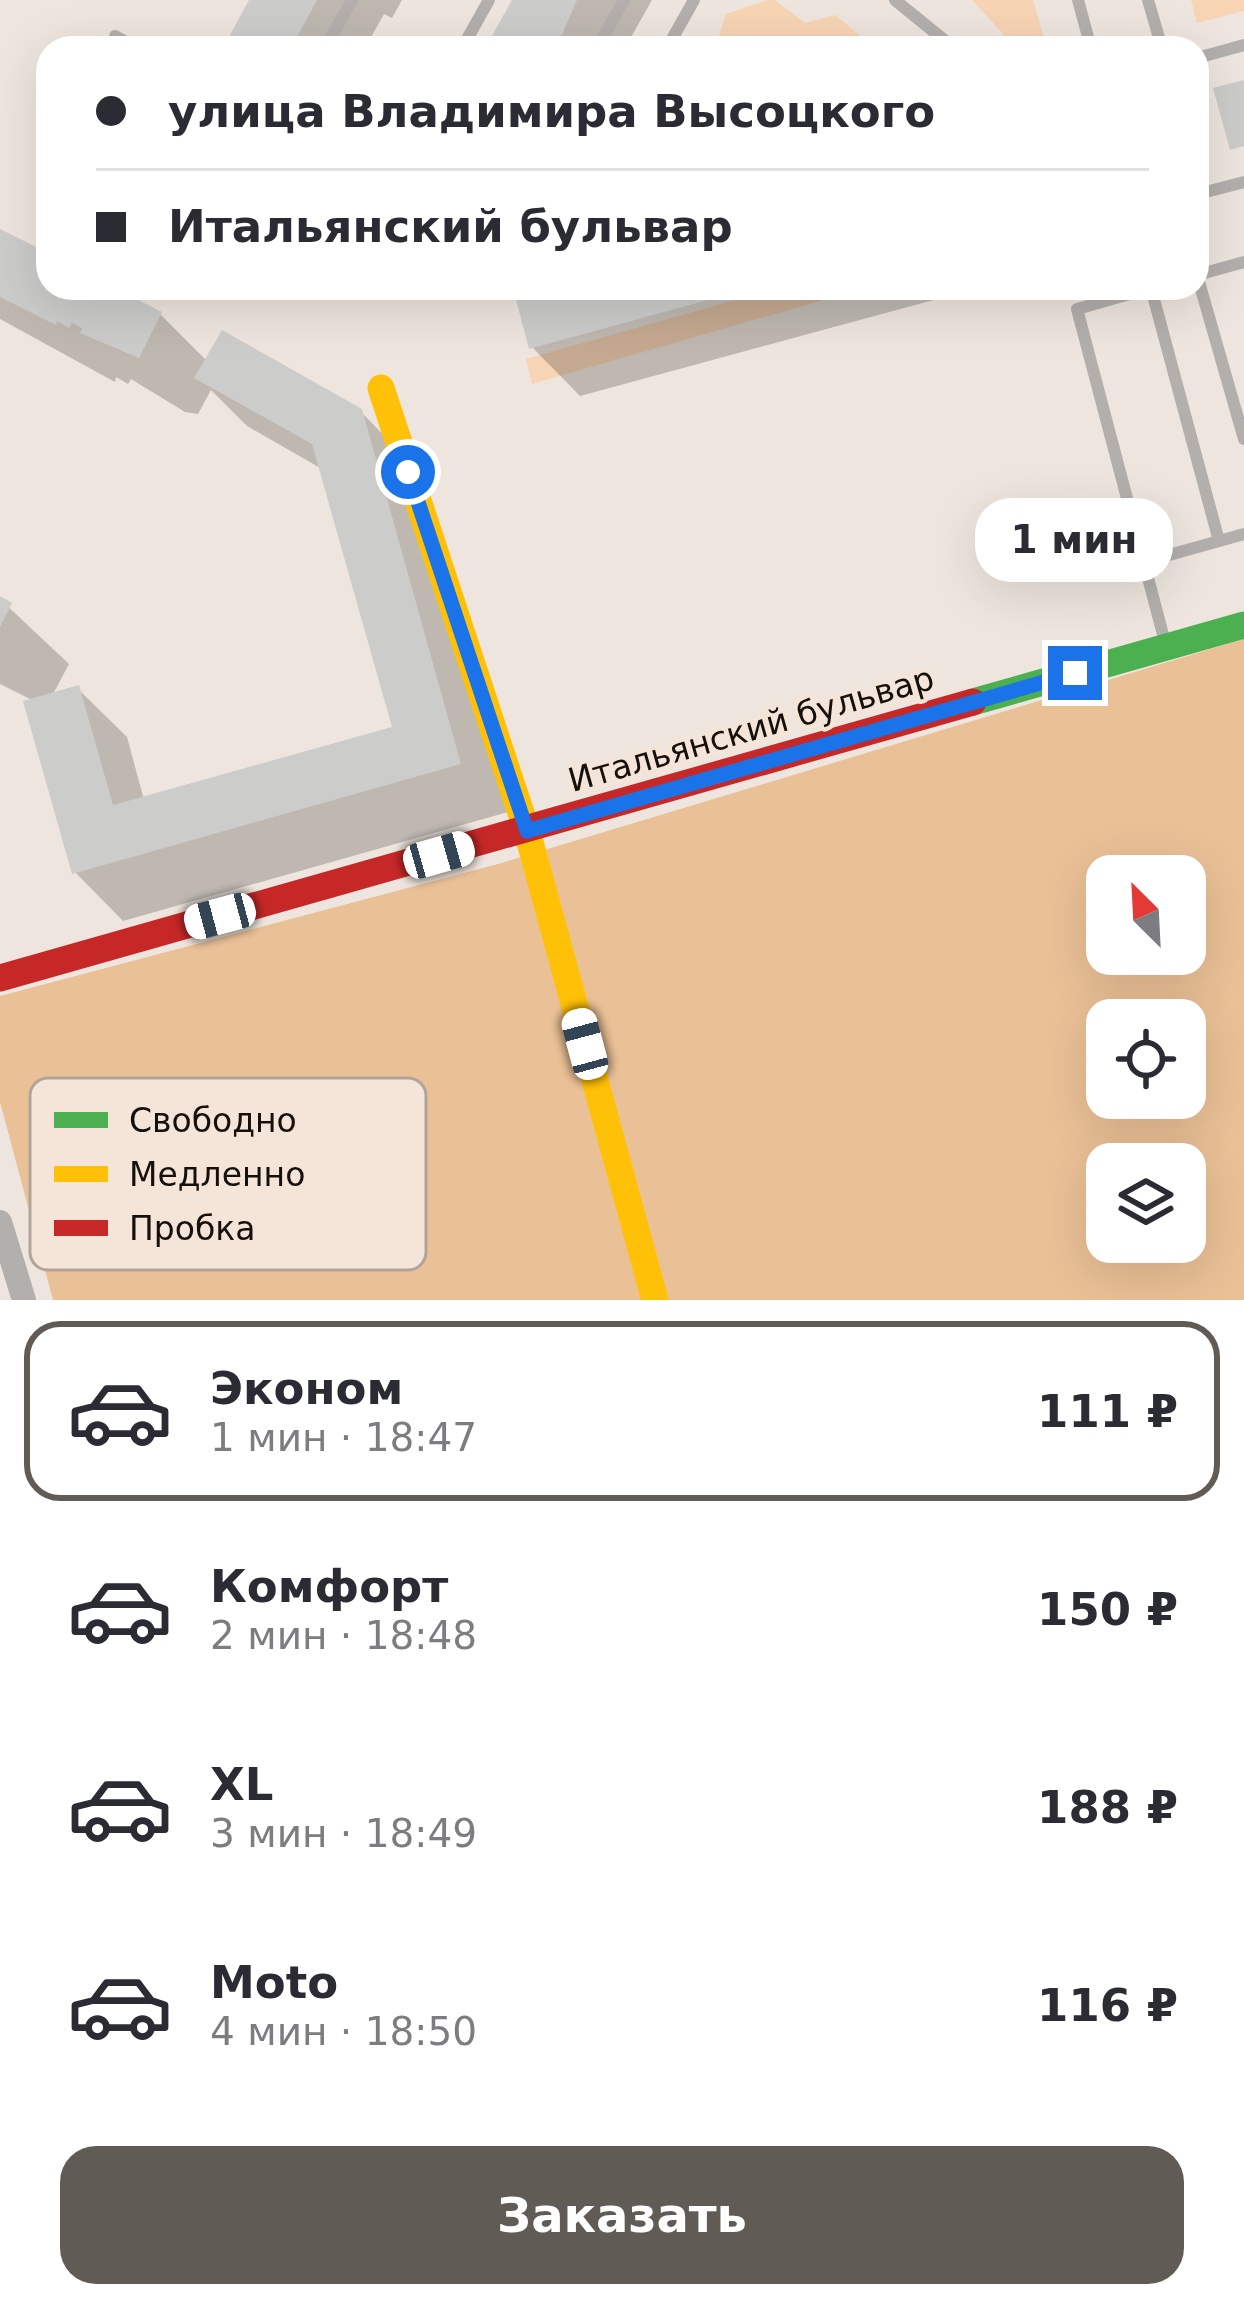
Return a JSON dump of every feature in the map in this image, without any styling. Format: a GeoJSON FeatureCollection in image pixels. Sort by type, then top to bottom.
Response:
{"type":"FeatureCollection","features":[{"type":"Feature","properties":{"kind":"street"},"geometry":{"type":"LineString","coordinates":[[381,388],[527,831],[655,1300]]}},
{"type":"Feature","properties":{"kind":"street","name":"Итальянский бульвар"},"geometry":{"type":"LineString","coordinates":[[0,978],[1244,625]]}},
{"type":"Feature","properties":{"kind":"street"},"geometry":{"type":"LineString","coordinates":[[0,1222],[24,1300]]}},
{"type":"Feature","properties":{"kind":"lane"},"geometry":{"type":"LineString","coordinates":[[332,36],[352,0]]}},
{"type":"Feature","properties":{"kind":"lane"},"geometry":{"type":"LineString","coordinates":[[469,36],[489,0]]}},
{"type":"Feature","properties":{"kind":"lane"},"geometry":{"type":"LineString","coordinates":[[604,36],[624,0]]}},
{"type":"Feature","properties":{"kind":"lane"},"geometry":{"type":"LineString","coordinates":[[674,36],[694,0]]}},
{"type":"Feature","properties":{"kind":"lane"},"geometry":{"type":"LineString","coordinates":[[896,0],[940,36]]}},
{"type":"Feature","properties":{"kind":"lane"},"geometry":{"type":"LineString","coordinates":[[1078,0],[1088,36]]}},
{"type":"Feature","properties":{"kind":"lane"},"geometry":{"type":"LineString","coordinates":[[1148,0],[1158,36]]}},
{"type":"Feature","properties":{"kind":"lane"},"geometry":{"type":"LineString","coordinates":[[1209,55],[1244,45]]}},
{"type":"Feature","properties":{"kind":"lane"},"geometry":{"type":"LineString","coordinates":[[1209,191],[1244,182]]}},
{"type":"Feature","properties":{"kind":"lane"},"geometry":{"type":"LineString","coordinates":[[1209,272],[1244,262]]}},
{"type":"Feature","properties":{"kind":"lane"},"geometry":{"type":"LineString","coordinates":[[1109,300],[1077,309],[1166,647]]}},
{"type":"Feature","properties":{"kind":"lane"},"geometry":{"type":"LineString","coordinates":[[1154,300],[1219,541]]}},
{"type":"Feature","properties":{"kind":"lane"},"geometry":{"type":"LineString","coordinates":[[1204,300],[1244,439]]}},
{"type":"Feature","properties":{"kind":"lane"},"geometry":{"type":"LineString","coordinates":[[1144,562],[1244,534]]}},
{"type":"Feature","properties":{"kind":"shaded area"},"geometry":{"type":"Polygon","coordinates":[[[775,0],[805,23],[835,15],[861,36],[719,36],[726,14],[775,0]]]}},
{"type":"Feature","properties":{"kind":"shaded area"},"geometry":{"type":"Polygon","coordinates":[[[972,0],[1033,0],[1044,36],[1005,36],[972,0]]]}},
{"type":"Feature","properties":{"kind":"shaded area"},"geometry":{"type":"Polygon","coordinates":[[[1191,0],[1244,0],[1244,11],[1197,23],[1191,0]]]}},
{"type":"Feature","properties":{"kind":"shaded area"},"geometry":{"type":"Polygon","coordinates":[[[735,300],[823,300],[532,384],[526,359],[735,300]]]}},
{"type":"Feature","properties":{"kind":"shaded area"},"geometry":{"type":"Polygon","coordinates":[[[1244,639],[1244,1300],[53,1300],[45,1270],[426,1270],[426,1078],[30,1078],[30,1214],[0,1102],[0,996],[498,864],[1244,639]]]}},
{"type":"Feature","properties":{"kind":"building"},"geometry":{"type":"Polygon","coordinates":[[[249,0],[317,0],[298,36],[229,36],[249,0]]]}},
{"type":"Feature","properties":{"kind":"building"},"geometry":{"type":"Polygon","coordinates":[[[512,0],[577,0],[561,36],[492,36],[512,0]]]}},
{"type":"Feature","properties":{"kind":"building"},"geometry":{"type":"Polygon","coordinates":[[[1244,80],[1244,146],[1230,150],[1213,88],[1244,80]]]}},
{"type":"Feature","properties":{"kind":"building"},"geometry":{"type":"Polygon","coordinates":[[[0,229],[36,247],[36,300],[138,300],[162,312],[139,358],[80,333],[82,328],[72,323],[69,328],[57,321],[56,325],[0,297],[0,229]]]}},
{"type":"Feature","properties":{"kind":"building"},"geometry":{"type":"Polygon","coordinates":[[[516,300],[708,300],[529,349],[516,300]]]}},
{"type":"Feature","properties":{"kind":"building"},"geometry":{"type":"Polygon","coordinates":[[[222,330],[362,409],[461,764],[72,874],[23,701],[79,685],[113,805],[392,727],[312,444],[194,378],[222,330]]]}},
{"type":"Feature","properties":{"kind":"building"},"geometry":{"type":"Polygon","coordinates":[[[0,596],[12,603],[0,627],[0,596]]]}},
{"type":"Feature","properties":{"kind":"traffic: fast"},"geometry":{"type":"LineString","coordinates":[[973,702],[1244,625]]}},
{"type":"Feature","properties":{"kind":"traffic: slow"},"geometry":{"type":"LineString","coordinates":[[381,388],[527,831],[655,1300]]}},
{"type":"Feature","properties":{"kind":"traffic: jam"},"geometry":{"type":"LineString","coordinates":[[0,978],[973,702]]}},
{"type":"Feature","properties":{"kind":"route"},"geometry":{"type":"LineString","coordinates":[[408,472],[527,831],[1075,673]]}}]}
